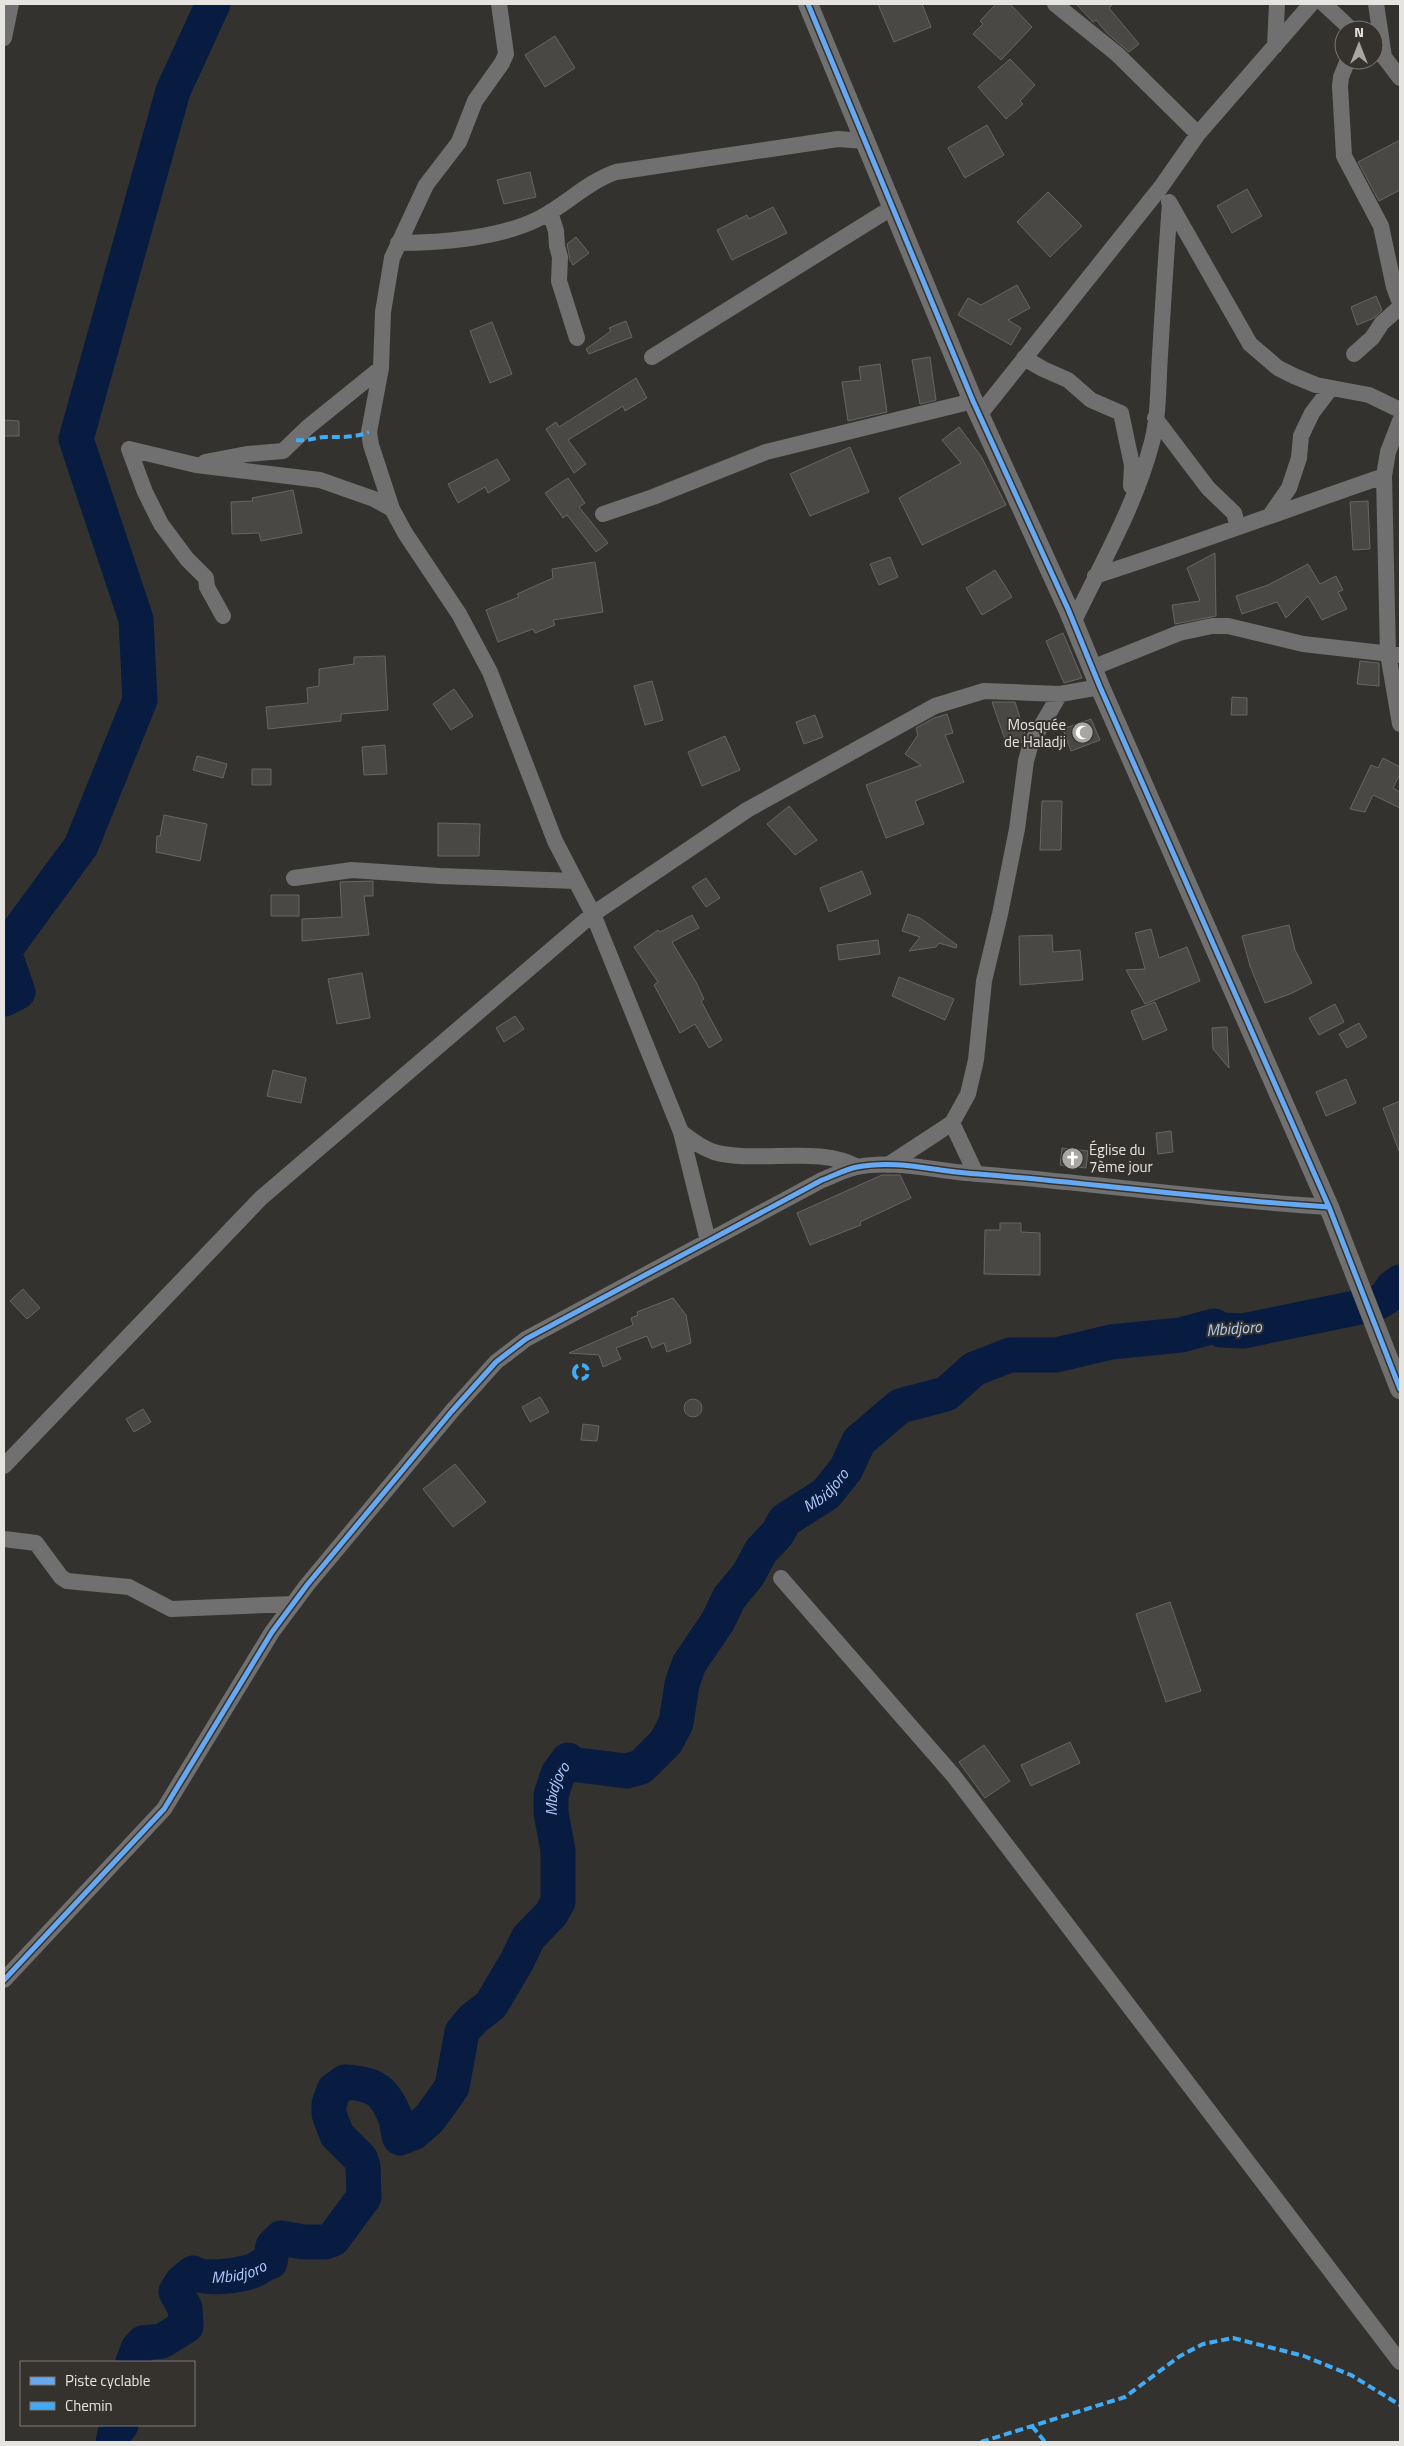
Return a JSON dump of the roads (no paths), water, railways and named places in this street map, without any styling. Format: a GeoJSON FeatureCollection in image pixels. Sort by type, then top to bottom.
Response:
{"type":"FeatureCollection","features":[{"type":"Feature","properties":{"kind":"street"},"geometry":{"type":"LineString","coordinates":[[4,38],[11,4]]}},
{"type":"Feature","properties":{"kind":"street"},"geometry":{"type":"LineString","coordinates":[[500,4],[506,54],[502,63],[475,101],[459,142],[426,185],[392,258],[384,303],[381,368],[369,432],[392,509],[405,533],[455,608],[490,672],[555,841],[593,914],[681,1132],[708,1241]]}},
{"type":"Feature","properties":{"kind":"street"},"geometry":{"type":"LineString","coordinates":[[808,4],[976,407],[1073,623],[1329,1207],[1400,1389]]}},
{"type":"Feature","properties":{"kind":"street"},"geometry":{"type":"LineString","coordinates":[[1055,4],[1117,54],[1198,134]]}},
{"type":"Feature","properties":{"kind":"street"},"geometry":{"type":"LineString","coordinates":[[1275,46],[1277,4]]}},
{"type":"Feature","properties":{"kind":"street"},"geometry":{"type":"LineString","coordinates":[[603,514],[653,497],[773,450],[976,407],[1024,358],[1160,187],[1198,134],[1311,4]]}},
{"type":"Feature","properties":{"kind":"street"},"geometry":{"type":"LineString","coordinates":[[1324,4],[1341,20]]}},
{"type":"Feature","properties":{"kind":"street"},"geometry":{"type":"LineString","coordinates":[[1376,4],[1377,20]]}},
{"type":"Feature","properties":{"kind":"street"},"geometry":{"type":"LineString","coordinates":[[1384,59],[1400,78]]}},
{"type":"Feature","properties":{"kind":"street"},"geometry":{"type":"LineString","coordinates":[[1345,70],[1340,86],[1344,156],[1381,226],[1394,287],[1400,305],[1382,323],[1372,338],[1354,354]]}},
{"type":"Feature","properties":{"kind":"street"},"geometry":{"type":"LineString","coordinates":[[398,243],[427,243],[488,234],[539,218],[593,182],[616,172],[838,139],[865,141]]}},
{"type":"Feature","properties":{"kind":"street"},"geometry":{"type":"LineString","coordinates":[[1160,187],[1250,344],[1278,368],[1316,385],[1369,396],[1400,410]]}},
{"type":"Feature","properties":{"kind":"street"},"geometry":{"type":"LineString","coordinates":[[1073,623],[1095,576],[1107,558],[1131,503],[1152,442],[1170,204]]}},
{"type":"Feature","properties":{"kind":"street"},"geometry":{"type":"LineString","coordinates":[[652,358],[893,206]]}},
{"type":"Feature","properties":{"kind":"street"},"geometry":{"type":"LineString","coordinates":[[550,212],[556,231],[560,257],[559,281],[578,338]]}},
{"type":"Feature","properties":{"kind":"street"},"geometry":{"type":"LineString","coordinates":[[1024,358],[1068,380],[1091,400],[1121,413],[1128,435],[1132,465],[1131,503]]}},
{"type":"Feature","properties":{"kind":"street"},"geometry":{"type":"LineString","coordinates":[[196,465],[247,454],[282,452],[308,427],[381,368]]}},
{"type":"Feature","properties":{"kind":"street"},"geometry":{"type":"LineString","coordinates":[[1271,514],[1289,488],[1299,458],[1301,436],[1312,413],[1331,388]]}},
{"type":"Feature","properties":{"kind":"street"},"geometry":{"type":"LineString","coordinates":[[1155,418],[1208,488],[1234,513],[1238,527]]}},
{"type":"Feature","properties":{"kind":"street"},"geometry":{"type":"LineString","coordinates":[[1400,421],[1388,452],[1384,476],[1394,655],[1400,724]]}},
{"type":"Feature","properties":{"kind":"street"},"geometry":{"type":"LineString","coordinates":[[223,616],[207,587],[206,578],[187,559],[162,524],[145,492],[129,449],[196,465],[320,480],[374,499],[392,509]]}},
{"type":"Feature","properties":{"kind":"street"},"geometry":{"type":"LineString","coordinates":[[1095,576],[1179,549],[1271,514],[1384,476]]}},
{"type":"Feature","properties":{"kind":"street"},"geometry":{"type":"LineString","coordinates":[[1092,668],[1180,633],[1212,626],[1238,628],[1302,644],[1394,655]]}},
{"type":"Feature","properties":{"kind":"street"},"geometry":{"type":"LineString","coordinates":[[4,1466],[261,1198],[593,914],[747,810],[935,706],[984,690],[1060,694],[1100,687]]}},
{"type":"Feature","properties":{"kind":"street"},"geometry":{"type":"LineString","coordinates":[[888,1165],[952,1123],[968,1094],[976,1060],[984,982],[1017,829],[1026,761],[1031,743],[1060,694]]}},
{"type":"Feature","properties":{"kind":"street"},"geometry":{"type":"LineString","coordinates":[[294,878],[352,870],[440,876],[575,881]]}},
{"type":"Feature","properties":{"kind":"street"},"geometry":{"type":"LineString","coordinates":[[952,1123],[976,1174]]}},
{"type":"Feature","properties":{"kind":"street"},"geometry":{"type":"LineString","coordinates":[[681,1132],[698,1145],[715,1152],[752,1156],[835,1159],[857,1167]]}},
{"type":"Feature","properties":{"kind":"street"},"geometry":{"type":"LineString","coordinates":[[4,1980],[164,1810],[272,1632],[293,1604],[452,1411],[496,1362],[526,1339],[822,1180],[857,1167],[888,1165],[1051,1179],[1253,1202],[1329,1207]]}},
{"type":"Feature","properties":{"kind":"street"},"geometry":{"type":"LineString","coordinates":[[4,1539],[36,1543],[61,1577],[67,1581],[129,1587],[168,1609],[293,1604]]}},
{"type":"Feature","properties":{"kind":"street"},"geometry":{"type":"LineString","coordinates":[[780,1578],[953,1775],[1400,2362]]}},
{"type":"Feature","properties":{"kind":"waterway"},"geometry":{"type":"LineString","coordinates":[[4,951],[81,846],[140,700],[136,619],[76,439],[173,91],[213,4]]}},
{"type":"Feature","properties":{"kind":"waterway"},"geometry":{"type":"LineString","coordinates":[[4,952],[18,992],[4,999]]}},
{"type":"Feature","properties":{"kind":"waterway","name":"Mbidjoro"},"geometry":{"type":"LineString","coordinates":[[133,2361],[138,2349],[143,2343],[162,2341],[186,2326],[185,2308],[176,2292],[182,2282],[193,2273],[205,2276],[222,2276],[252,2271],[270,2262],[273,2246],[281,2238],[303,2242],[325,2242],[333,2239],[364,2197],[363,2166],[360,2158],[337,2135],[329,2114],[329,2104],[334,2090],[345,2082],[356,2083],[378,2090],[392,2109],[400,2138],[413,2133],[429,2119],[452,2087],[462,2032],[473,2019],[491,2005],[528,1938],[551,1914],[558,1902],[558,1850],[551,1813],[551,1795],[558,1774],[568,1760],[570,1764],[626,1771],[641,1767],[666,1742],[676,1723],[682,1684],[689,1664],[718,1621],[729,1598],[748,1575],[761,1551],[777,1534],[785,1520],[826,1494],[846,1469],[859,1441],[900,1406],[946,1394],[974,1369],[1010,1355],[1056,1355],[1111,1342],[1181,1335],[1214,1326],[1221,1330],[1243,1331],[1375,1304],[1387,1297],[1392,1288],[1400,1282]]}},
{"type":"Feature","properties":{"kind":"waterway","name":"Mbidjoro"},"geometry":{"type":"LineString","coordinates":[[113,2442],[115,2433],[120,2426]]}},
{"type":"Feature","properties":{"kind":"place","name":"Mosquée de Haladji"},"geometry":{"type":"Point","coordinates":[1082,733]}},
{"type":"Feature","properties":{"kind":"place","name":"Église du 7ème jour"},"geometry":{"type":"Point","coordinates":[1073,1158]}}]}
